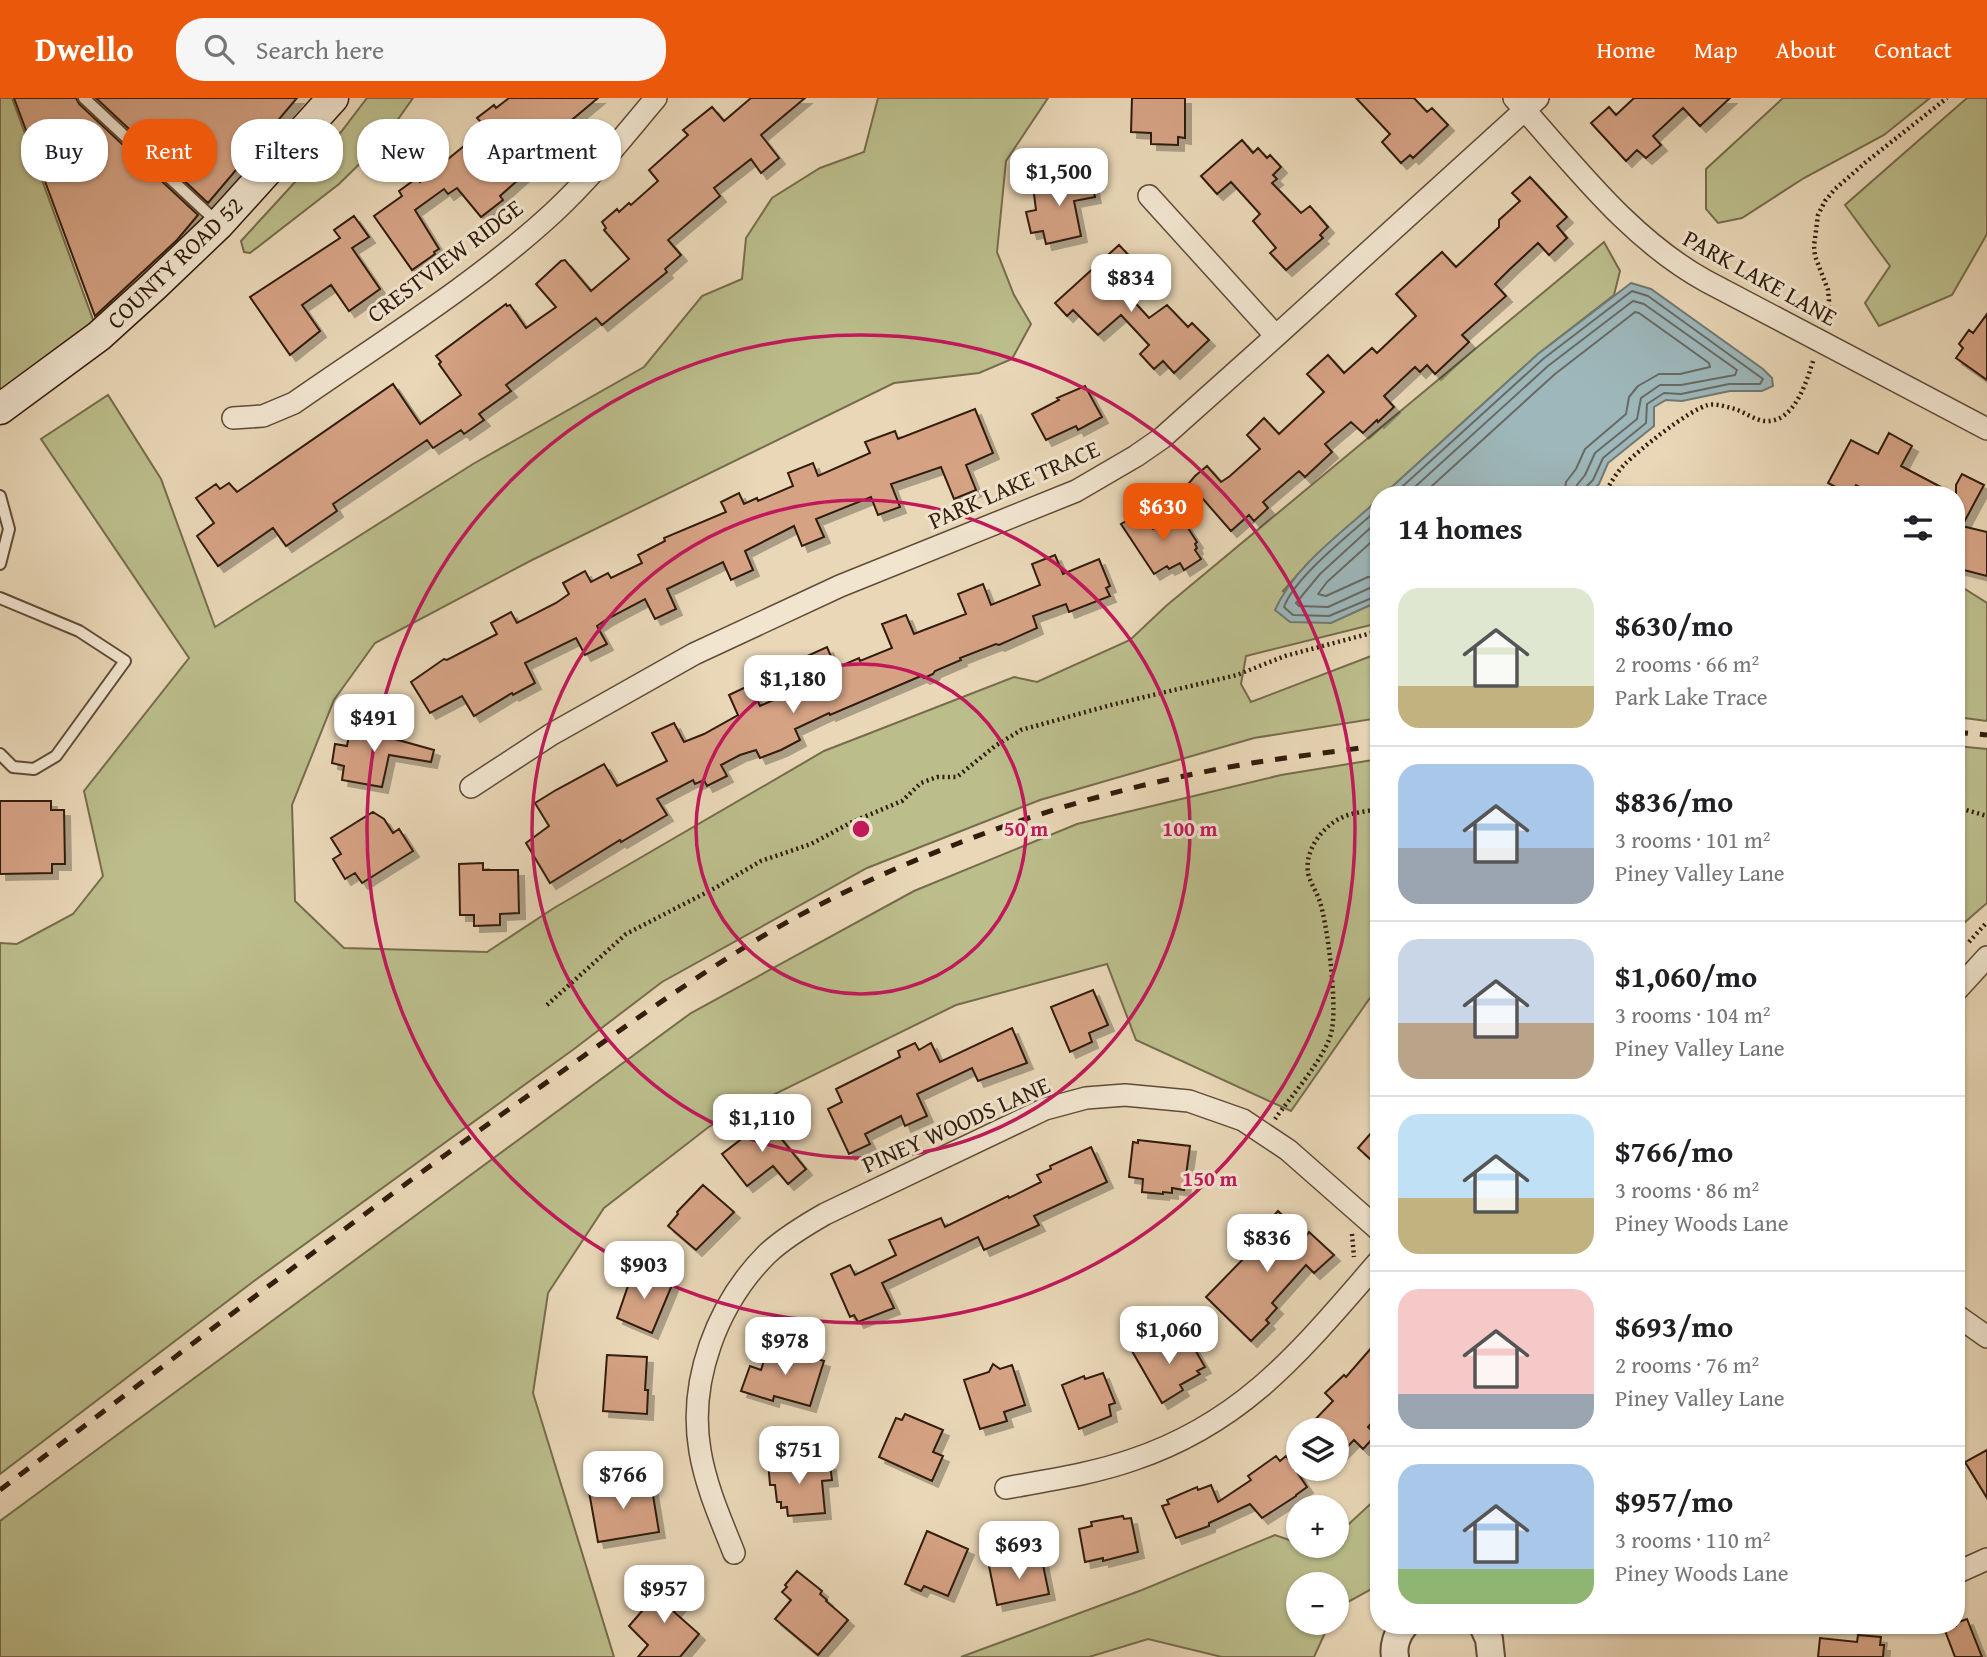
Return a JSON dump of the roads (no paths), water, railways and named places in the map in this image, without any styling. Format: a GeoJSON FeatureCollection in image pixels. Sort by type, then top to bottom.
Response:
{"type":"FeatureCollection","features":[{"type":"Feature","properties":{"kind":"main road","name":"COUNTY ROAD 52"},"geometry":{"type":"LineString","coordinates":[[0,409],[99,336],[219,224],[333,98]]}},
{"type":"Feature","properties":{"kind":"street","name":"CRESTVIEW RIDGE"},"geometry":{"type":"LineString","coordinates":[[233,418],[263,416],[294,402],[480,273],[554,213],[656,98]]}},
{"type":"Feature","properties":{"kind":"street","name":"PARK LAKE TRACE"},"geometry":{"type":"LineString","coordinates":[[471,787],[552,734],[694,654],[841,586],[1042,506],[1110,473],[1162,438],[1276,336],[1526,102]]}},
{"type":"Feature","properties":{"kind":"street","name":"PARK LAKE LANE"},"geometry":{"type":"LineString","coordinates":[[1526,102],[1623,218],[1666,257],[1706,281],[1987,429]]}},
{"type":"Feature","properties":{"kind":"street"},"geometry":{"type":"LineString","coordinates":[[1149,196],[1276,336]]}},
{"type":"Feature","properties":{"kind":"street"},"geometry":{"type":"LineString","coordinates":[[1965,980],[1987,957]]}},
{"type":"Feature","properties":{"kind":"street","name":"PINEY WOODS LANE"},"geometry":{"type":"LineString","coordinates":[[734,1553],[713,1500],[699,1449],[699,1394],[704,1368],[711,1342],[733,1296],[749,1273],[794,1232],[825,1214],[1045,1109],[1086,1098],[1125,1095],[1189,1101],[1270,1126],[1370,1222]]}},
{"type":"Feature","properties":{"kind":"street"},"geometry":{"type":"LineString","coordinates":[[1006,1488],[1131,1461],[1227,1415],[1259,1390],[1299,1352],[1370,1271]]}},
{"type":"Feature","properties":{"kind":"street"},"geometry":{"type":"LineString","coordinates":[[1965,1321],[1987,1336]]}},
{"type":"Feature","properties":{"kind":"street"},"geometry":{"type":"LineString","coordinates":[[1965,1569],[1987,1559]]}},
{"type":"Feature","properties":{"kind":"street"},"geometry":{"type":"LineString","coordinates":[[1395,1657],[1398,1634]]}},
{"type":"Feature","properties":{"kind":"street"},"geometry":{"type":"LineString","coordinates":[[1487,1634],[1492,1656]]}},
{"type":"Feature","properties":{"kind":"lane"},"geometry":{"type":"LineString","coordinates":[[84,98],[219,224]]}},
{"type":"Feature","properties":{"kind":"lane"},"geometry":{"type":"LineString","coordinates":[[0,496],[9,529],[0,564]]}},
{"type":"Feature","properties":{"kind":"lane"},"geometry":{"type":"LineString","coordinates":[[0,598],[79,631],[125,661],[56,756],[34,769],[13,767],[0,754]]}},
{"type":"Feature","properties":{"kind":"water"},"geometry":{"type":"Polygon","coordinates":[[[1631,283],[1651,289],[1763,369],[1772,378],[1773,386],[1762,391],[1730,391],[1682,401],[1666,400],[1654,407],[1654,426],[1608,463],[1597,486],[1393,486],[1538,354],[1631,283]]]}},
{"type":"Feature","properties":{"kind":"water"},"geometry":{"type":"Polygon","coordinates":[[[1370,507],[1370,605],[1331,623],[1290,622],[1275,610],[1283,594],[1307,564],[1370,507]]]}},
{"type":"Feature","properties":{"kind":"railway"},"geometry":{"type":"LineString","coordinates":[[1965,733],[1987,735]]}},
{"type":"Feature","properties":{"kind":"railway"},"geometry":{"type":"LineString","coordinates":[[0,1490],[453,1149],[654,1007],[790,920],[930,854],[1067,806],[1140,786],[1215,770],[1370,746]]}}]}
